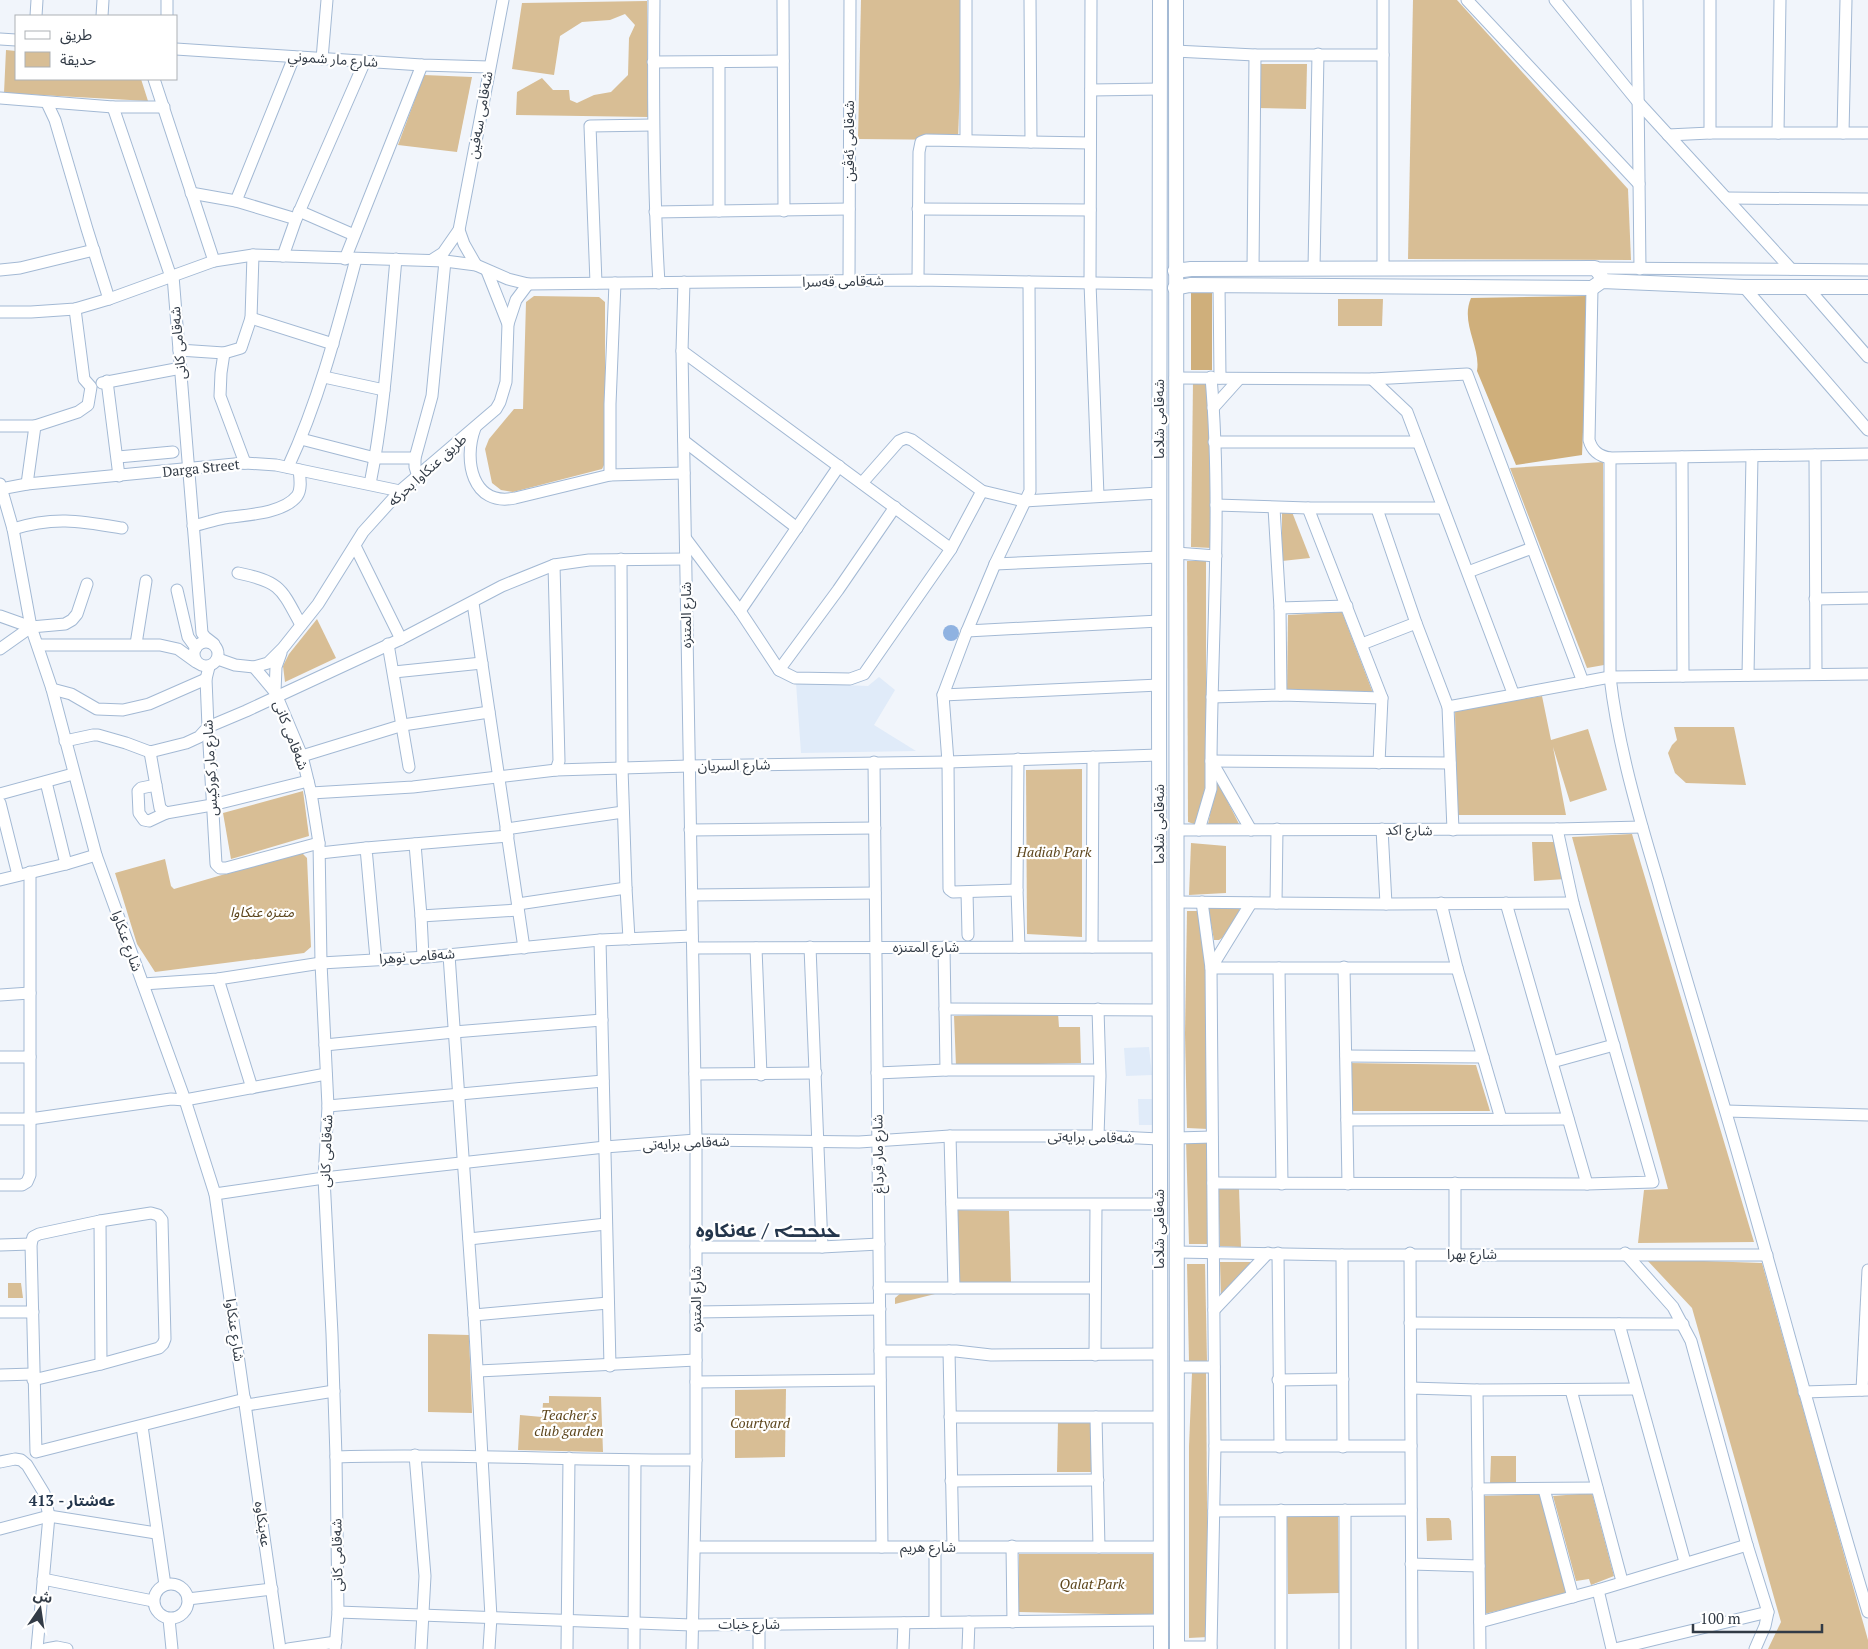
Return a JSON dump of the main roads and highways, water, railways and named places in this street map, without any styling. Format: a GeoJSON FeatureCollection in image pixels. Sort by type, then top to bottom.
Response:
{"type":"FeatureCollection","features":[{"type":"Feature","properties":{"kind":"main road","name":"شەقامی شلاما"},"geometry":{"type":"LineString","coordinates":[[1160,0],[1159,1204],[1161,1649]]}},
{"type":"Feature","properties":{"kind":"main road","name":"شەقامی شلاما"},"geometry":{"type":"LineString","coordinates":[[1176,0],[1177,1648]]}},
{"type":"Feature","properties":{"kind":"main road"},"geometry":{"type":"LineString","coordinates":[[1175,271],[1191,269],[1383,268],[1744,287],[1868,287]]}},
{"type":"Feature","properties":{"kind":"main road"},"geometry":{"type":"LineString","coordinates":[[1190,285],[1188,277],[1191,269]]}},
{"type":"Feature","properties":{"kind":"main road"},"geometry":{"type":"LineString","coordinates":[[1175,288],[1190,285],[1596,279]]}},
{"type":"Feature","properties":{"kind":"main road"},"geometry":{"type":"LineString","coordinates":[[1159,707],[1161,713],[1167,715],[1173,713],[1176,708]]}},
{"type":"Feature","properties":{"kind":"main road"},"geometry":{"type":"LineString","coordinates":[[1159,731],[1162,726],[1167,724],[1173,726],[1176,731]]}},
{"type":"Feature","properties":{"kind":"main road"},"geometry":{"type":"LineString","coordinates":[[1159,1070],[1177,1069]]}},
{"type":"Feature","properties":{"kind":"main road"},"geometry":{"type":"LineString","coordinates":[[1160,1492],[1177,1492]]}},
{"type":"Feature","properties":{"kind":"water"},"geometry":{"type":"Polygon","coordinates":[[[951,625],[959,633],[951,641],[943,633],[951,625]]]}},
{"type":"Feature","properties":{"kind":"district","name":"ܥܢܟܒܐ / عەنکاوە"},"geometry":{"type":"Point","coordinates":[768,1230]}},
{"type":"Feature","properties":{"kind":"district","name":"عه‌شتار - 413"},"geometry":{"type":"Point","coordinates":[72,1501]}},
{"type":"Feature","properties":{"kind":"park label","name":"Hadiab Park"},"geometry":{"type":"Point","coordinates":[1054,852]}},
{"type":"Feature","properties":{"kind":"park label","name":"متنزه عنكاوا"},"geometry":{"type":"Point","coordinates":[262,912]}},
{"type":"Feature","properties":{"kind":"park label","name":"Courtyard"},"geometry":{"type":"Point","coordinates":[760,1423]}},
{"type":"Feature","properties":{"kind":"park label","name":"Teacher's club garden"},"geometry":{"type":"Point","coordinates":[569,1424]}},
{"type":"Feature","properties":{"kind":"park label","name":"Qalat Park"},"geometry":{"type":"Point","coordinates":[1092,1584]}}]}
